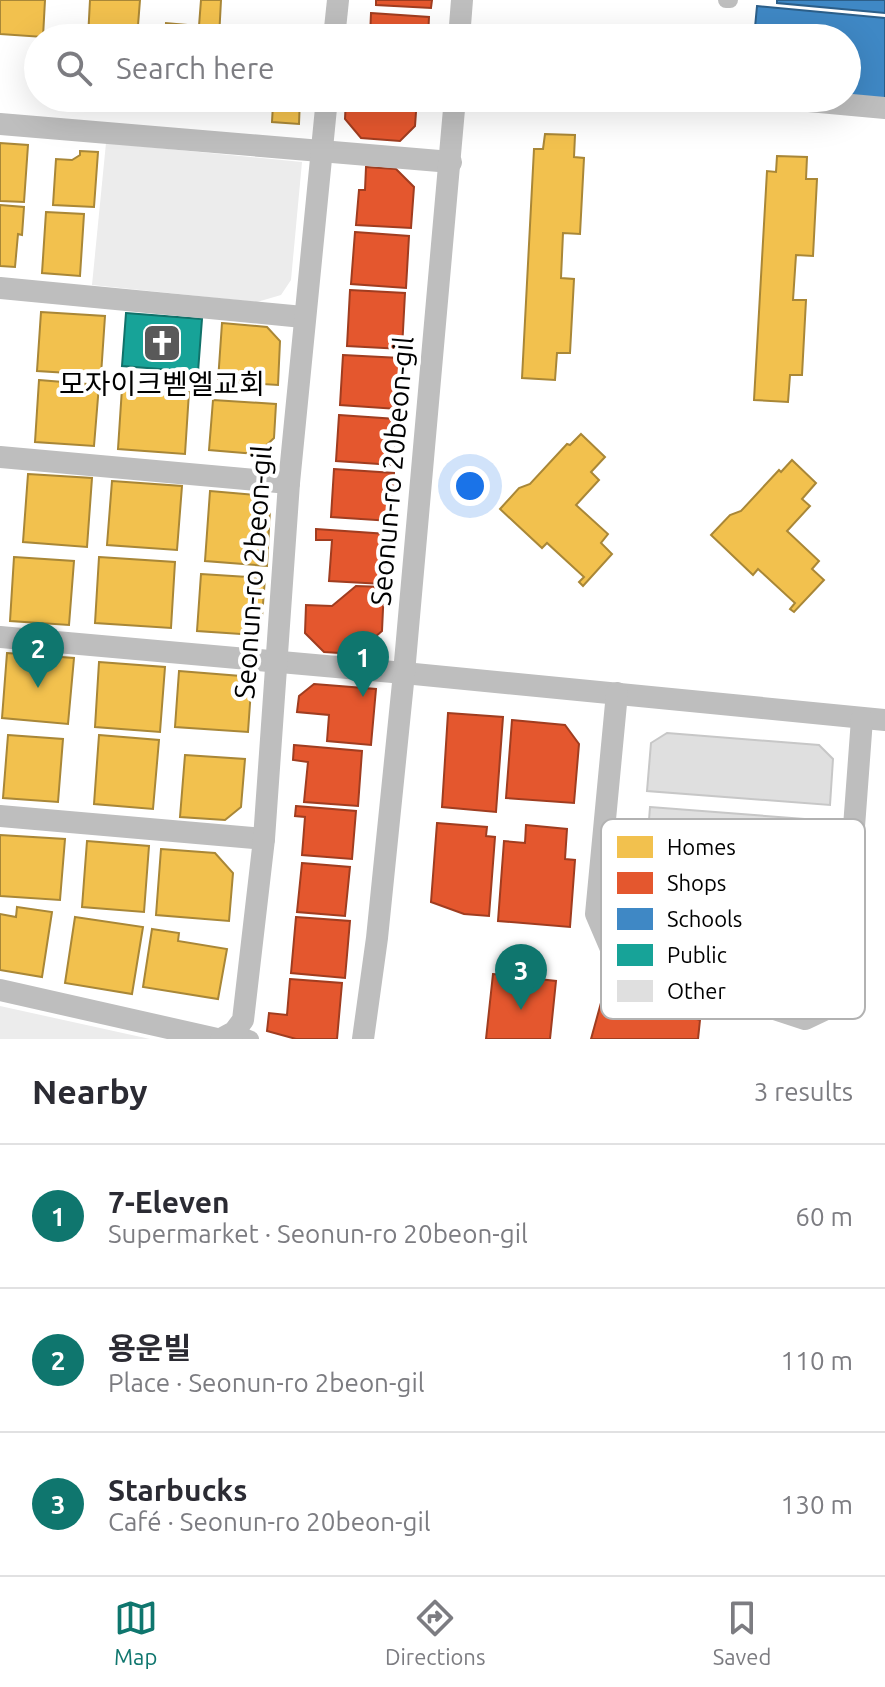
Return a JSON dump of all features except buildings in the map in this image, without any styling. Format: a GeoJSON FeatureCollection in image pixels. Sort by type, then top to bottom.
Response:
{"type":"FeatureCollection","features":[{"type":"Feature","properties":{"kind":"street"},"geometry":{"type":"LineString","coordinates":[[335,24],[338,0]]}},
{"type":"Feature","properties":{"kind":"street"},"geometry":{"type":"LineString","coordinates":[[460,24],[462,0]]}},
{"type":"Feature","properties":{"kind":"street"},"geometry":{"type":"LineString","coordinates":[[861,106],[885,108]]}},
{"type":"Feature","properties":{"kind":"street","name":"Seonun-ro 2beon-gil"},"geometry":{"type":"LineString","coordinates":[[0,990],[231,1037],[243,1020],[264,839],[303,317],[326,112]]}},
{"type":"Feature","properties":{"kind":"street","name":"Seonun-ro 20beon-gil"},"geometry":{"type":"LineString","coordinates":[[363,1039],[377,938],[404,673],[454,112]]}},
{"type":"Feature","properties":{"kind":"street"},"geometry":{"type":"LineString","coordinates":[[0,124],[451,162]]}},
{"type":"Feature","properties":{"kind":"street"},"geometry":{"type":"LineString","coordinates":[[0,288],[303,317]]}},
{"type":"Feature","properties":{"kind":"street"},"geometry":{"type":"LineString","coordinates":[[0,457],[289,483]]}},
{"type":"Feature","properties":{"kind":"street"},"geometry":{"type":"LineString","coordinates":[[0,637],[885,720]]}},
{"type":"Feature","properties":{"kind":"street"},"geometry":{"type":"LineString","coordinates":[[605,819],[617,693]]}},
{"type":"Feature","properties":{"kind":"street"},"geometry":{"type":"LineString","coordinates":[[855,819],[862,719]]}},
{"type":"Feature","properties":{"kind":"street"},"geometry":{"type":"LineString","coordinates":[[0,816],[264,839]]}},
{"type":"Feature","properties":{"kind":"street"},"geometry":{"type":"LineString","coordinates":[[601,861],[596,914],[601,926]]}},
{"type":"Feature","properties":{"kind":"shaded area"},"geometry":{"type":"Polygon","coordinates":[[[106,143],[302,162],[291,280],[281,295],[257,302],[92,285],[106,143]]]}},
{"type":"Feature","properties":{"kind":"shaded area"},"geometry":{"type":"Polygon","coordinates":[[[0,1006],[150,1039],[0,1039],[0,1006]]]}},
{"type":"Feature","properties":{"kind":"place","name":"모자이크벧엘교회"},"geometry":{"type":"Point","coordinates":[162,343]}},
{"type":"Feature","properties":{"kind":"place","name":"용운빌"},"geometry":{"type":"Point","coordinates":[38,688]}},
{"type":"Feature","properties":{"kind":"place","name":"7-Eleven"},"geometry":{"type":"Point","coordinates":[363,697]}},
{"type":"Feature","properties":{"kind":"place","name":"Starbucks"},"geometry":{"type":"Point","coordinates":[521,1010]}}]}
